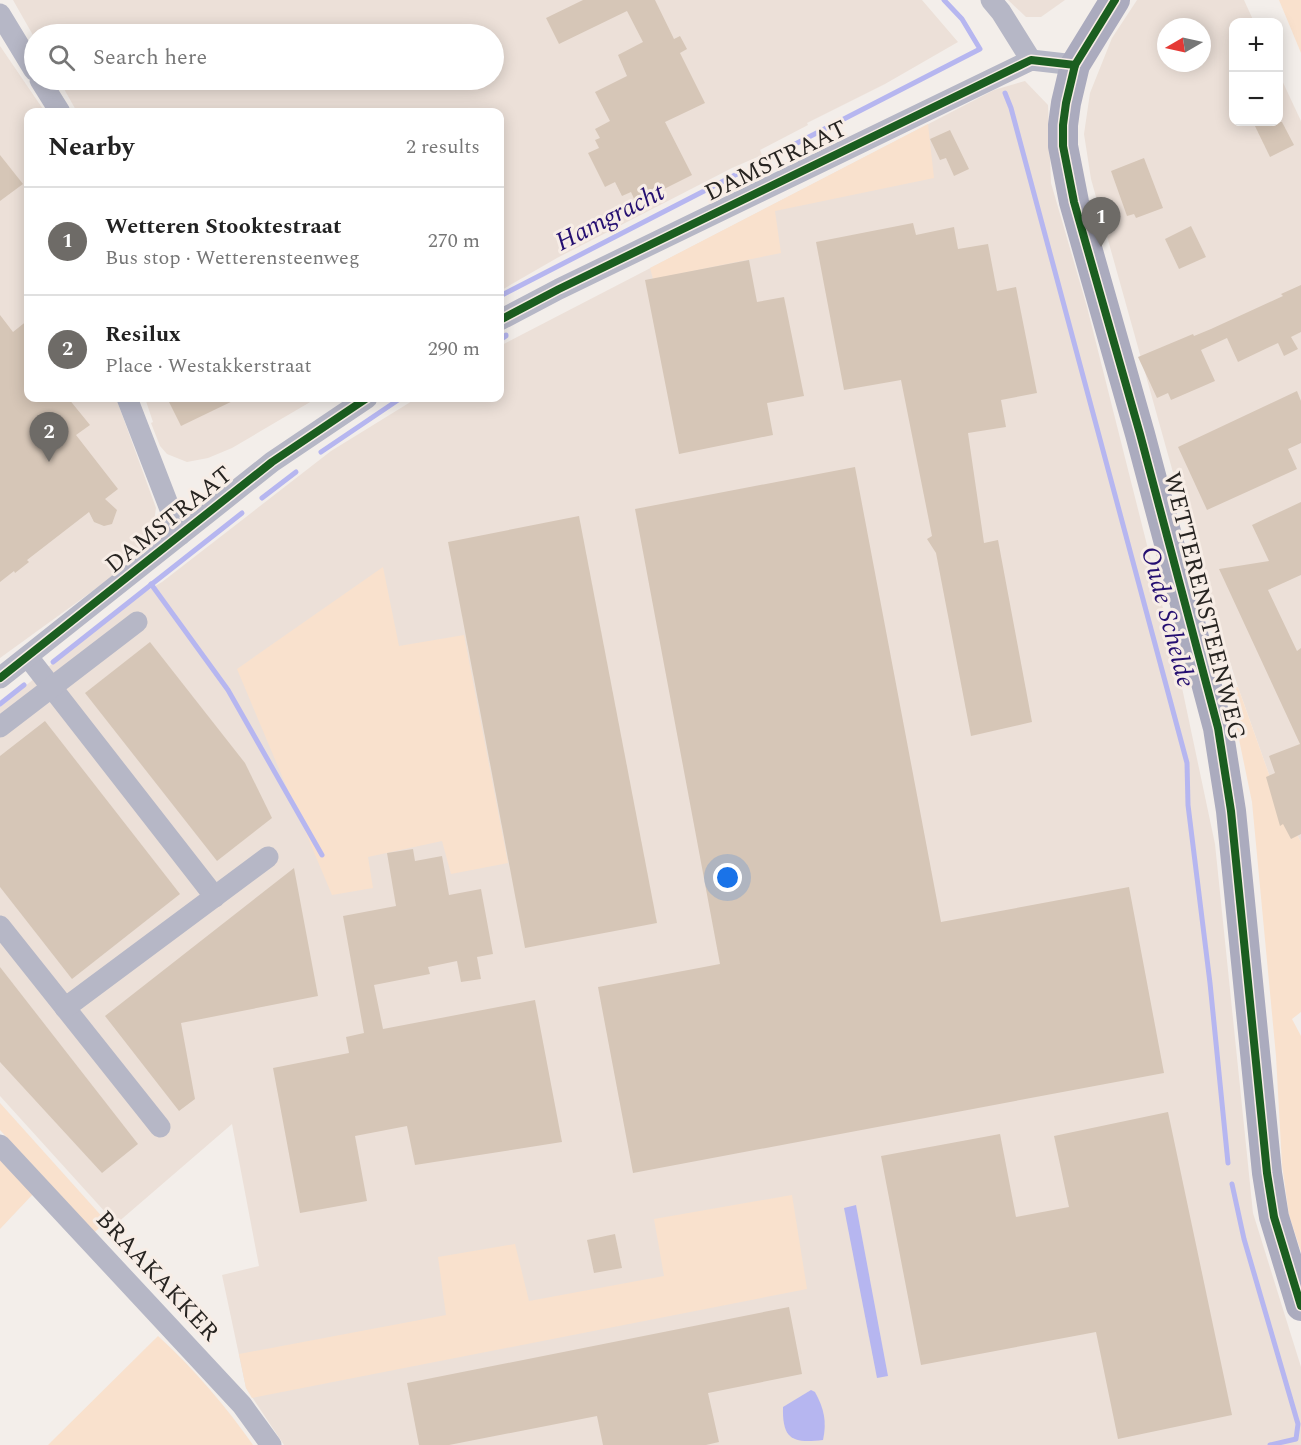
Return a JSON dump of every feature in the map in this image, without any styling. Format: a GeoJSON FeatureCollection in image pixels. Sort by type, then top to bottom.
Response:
{"type":"FeatureCollection","features":[{"type":"Feature","properties":{"kind":"street"},"geometry":{"type":"LineString","coordinates":[[991,0],[1031,60],[1075,65]]}},
{"type":"Feature","properties":{"kind":"street","name":"WETTERENSTEENWEG"},"geometry":{"type":"LineString","coordinates":[[1115,0],[1075,65],[1066,103],[1063,146],[1067,172],[1218,728],[1231,810],[1267,1173],[1274,1217],[1301,1306]]}},
{"type":"Feature","properties":{"kind":"street"},"geometry":{"type":"LineString","coordinates":[[0,14],[24,54]]}},
{"type":"Feature","properties":{"kind":"street","name":"DAMSTRAAT"},"geometry":{"type":"LineString","coordinates":[[504,318],[1031,60]]}},
{"type":"Feature","properties":{"kind":"street"},"geometry":{"type":"LineString","coordinates":[[46,90],[58,108]]}},
{"type":"Feature","properties":{"kind":"street"},"geometry":{"type":"LineString","coordinates":[[129,402],[180,535]]}},
{"type":"Feature","properties":{"kind":"street","name":"DAMSTRAAT"},"geometry":{"type":"LineString","coordinates":[[0,678],[124,582],[272,462],[361,402]]}},
{"type":"Feature","properties":{"kind":"street"},"geometry":{"type":"LineString","coordinates":[[0,728],[137,622]]}},
{"type":"Feature","properties":{"kind":"street"},"geometry":{"type":"LineString","coordinates":[[28,657],[215,897]]}},
{"type":"Feature","properties":{"kind":"street"},"geometry":{"type":"LineString","coordinates":[[65,1008],[268,857]]}},
{"type":"Feature","properties":{"kind":"street"},"geometry":{"type":"LineString","coordinates":[[0,926],[160,1127]]}},
{"type":"Feature","properties":{"kind":"street","name":"BRAAKAKKER"},"geometry":{"type":"LineString","coordinates":[[0,1145],[242,1405],[271,1445]]}},
{"type":"Feature","properties":{"kind":"shaded area"},"geometry":{"type":"Polygon","coordinates":[[[13,0],[922,0],[958,42],[885,84],[807,123],[808,125],[760,150],[762,155],[732,168],[557,258],[504,289],[504,108],[75,108],[65,90],[504,90],[504,24],[27,24],[13,0]]]}},
{"type":"Feature","properties":{"kind":"shaded area"},"geometry":{"type":"Polygon","coordinates":[[[1008,0],[1065,0],[1041,17],[1026,17],[1008,0]]]}},
{"type":"Feature","properties":{"kind":"shaded area"},"geometry":{"type":"Polygon","coordinates":[[[1137,0],[1244,0],[1252,18],[1229,18],[1229,126],[1283,126],[1283,83],[1301,121],[1301,842],[1276,794],[1238,687],[1198,562],[1091,179],[1084,134],[1090,93],[1112,38],[1137,0]]]}},
{"type":"Feature","properties":{"kind":"shaded area"},"geometry":{"type":"Polygon","coordinates":[[[1279,0],[1301,0],[1301,53],[1279,0]]]}},
{"type":"Feature","properties":{"kind":"shaded area"},"geometry":{"type":"Polygon","coordinates":[[[0,46],[24,81],[24,90],[30,90],[42,108],[24,108],[24,402],[117,402],[156,508],[152,536],[116,574],[0,658],[0,46]]]}},
{"type":"Feature","properties":{"kind":"shaded area"},"geometry":{"type":"Polygon","coordinates":[[[1025,81],[1048,105],[1051,183],[1087,307],[1177,664],[1215,844],[1253,1213],[1301,1367],[1301,1445],[284,1445],[246,1388],[222,1275],[259,1266],[232,1124],[116,1224],[0,1096],[0,707],[123,605],[162,582],[331,451],[411,402],[504,402],[504,344],[994,90],[1025,81]]]}},
{"type":"Feature","properties":{"kind":"shaded area"},"geometry":{"type":"Polygon","coordinates":[[[928,124],[934,178],[775,211],[781,253],[653,279],[650,268],[928,124]]]}},
{"type":"Feature","properties":{"kind":"shaded area"},"geometry":{"type":"Polygon","coordinates":[[[146,402],[310,402],[232,448],[208,458],[187,462],[167,454],[160,446],[151,423],[153,422],[146,402]]]}},
{"type":"Feature","properties":{"kind":"shaded area"},"geometry":{"type":"Polygon","coordinates":[[[383,567],[399,646],[464,635],[508,863],[451,874],[442,841],[368,857],[373,888],[332,895],[237,669],[383,567]]]}},
{"type":"Feature","properties":{"kind":"shaded area"},"geometry":{"type":"Polygon","coordinates":[[[1228,686],[1238,687],[1276,794],[1301,842],[1301,1012],[1292,1019],[1301,1036],[1301,1252],[1289,1215],[1282,1165],[1276,1056],[1252,802],[1228,686]]]}},
{"type":"Feature","properties":{"kind":"shaded area"},"geometry":{"type":"Polygon","coordinates":[[[0,1103],[106,1221],[95,1232],[0,1130],[0,1103]]]}},
{"type":"Feature","properties":{"kind":"shaded area"},"geometry":{"type":"Polygon","coordinates":[[[0,1158],[34,1193],[0,1229],[0,1158]]]}},
{"type":"Feature","properties":{"kind":"shaded area"},"geometry":{"type":"Polygon","coordinates":[[[792,1195],[807,1289],[252,1398],[246,1388],[239,1354],[446,1315],[438,1257],[515,1244],[529,1301],[664,1276],[654,1219],[792,1195]]]}},
{"type":"Feature","properties":{"kind":"shaded area"},"geometry":{"type":"Polygon","coordinates":[[[158,1336],[208,1388],[253,1445],[48,1445],[158,1336]]]}},
{"type":"Feature","properties":{"kind":"water"},"geometry":{"type":"Polygon","coordinates":[[[856,1205],[888,1376],[877,1378],[844,1208],[856,1205]]]}},
{"type":"Feature","properties":{"kind":"water"},"geometry":{"type":"Polygon","coordinates":[[[811,1390],[815,1392],[823,1409],[825,1427],[823,1440],[797,1440],[788,1433],[785,1427],[783,1407],[811,1390]]]}},
{"type":"Feature","properties":{"kind":"building"},"geometry":{"type":"Polygon","coordinates":[[[583,0],[655,0],[674,39],[680,36],[687,49],[680,53],[705,103],[665,122],[692,175],[636,203],[631,192],[622,196],[615,182],[605,187],[588,153],[599,148],[595,140],[600,138],[595,129],[610,121],[595,92],[627,76],[618,55],[643,42],[627,11],[559,44],[546,18],[583,0]]]}},
{"type":"Feature","properties":{"kind":"building"},"geometry":{"type":"Polygon","coordinates":[[[1283,124],[1294,145],[1270,157],[1255,126],[1283,126],[1283,124]]]}},
{"type":"Feature","properties":{"kind":"building"},"geometry":{"type":"Polygon","coordinates":[[[950,130],[969,169],[954,176],[946,158],[940,160],[930,139],[950,130]]]}},
{"type":"Feature","properties":{"kind":"building"},"geometry":{"type":"Polygon","coordinates":[[[0,155],[23,184],[0,201],[0,155]]]}},
{"type":"Feature","properties":{"kind":"building"},"geometry":{"type":"Polygon","coordinates":[[[1144,158],[1163,208],[1136,218],[1134,214],[1127,216],[1111,171],[1144,158]]]}},
{"type":"Feature","properties":{"kind":"building"},"geometry":{"type":"Polygon","coordinates":[[[913,223],[916,235],[954,227],[958,249],[988,244],[997,291],[1016,287],[1037,393],[1001,400],[1006,427],[968,433],[984,543],[998,540],[1032,722],[971,736],[936,553],[927,539],[932,536],[901,380],[844,390],[816,242],[913,223]]]}},
{"type":"Feature","properties":{"kind":"building"},"geometry":{"type":"Polygon","coordinates":[[[1191,226],[1206,257],[1179,269],[1165,239],[1191,226]]]}},
{"type":"Feature","properties":{"kind":"building"},"geometry":{"type":"Polygon","coordinates":[[[749,260],[757,302],[784,297],[804,396],[767,403],[773,435],[679,454],[645,280],[749,260]]]}},
{"type":"Feature","properties":{"kind":"building"},"geometry":{"type":"Polygon","coordinates":[[[1301,285],[1301,332],[1291,337],[1298,349],[1284,356],[1278,343],[1238,362],[1227,338],[1201,350],[1215,381],[1171,400],[1168,393],[1157,398],[1138,357],[1211,329],[1283,296],[1281,294],[1301,285]]]}},
{"type":"Feature","properties":{"kind":"building"},"geometry":{"type":"Polygon","coordinates":[[[0,315],[13,332],[24,323],[24,402],[71,402],[90,425],[76,435],[118,489],[105,499],[117,510],[112,524],[104,526],[94,522],[89,512],[27,560],[29,562],[0,582],[0,315]]]}},
{"type":"Feature","properties":{"kind":"building"},"geometry":{"type":"Polygon","coordinates":[[[1297,391],[1301,401],[1301,443],[1288,449],[1297,469],[1207,510],[1178,447],[1297,391]]]}},
{"type":"Feature","properties":{"kind":"building"},"geometry":{"type":"Polygon","coordinates":[[[169,402],[231,402],[181,426],[169,402]]]}},
{"type":"Feature","properties":{"kind":"building"},"geometry":{"type":"Polygon","coordinates":[[[855,467],[941,922],[1129,887],[1164,1073],[633,1173],[598,987],[720,964],[635,509],[855,467]]]}},
{"type":"Feature","properties":{"kind":"building"},"geometry":{"type":"Polygon","coordinates":[[[1301,502],[1301,575],[1268,590],[1297,651],[1301,648],[1301,834],[1291,839],[1283,824],[1280,826],[1266,777],[1275,773],[1269,756],[1300,744],[1219,569],[1269,561],[1252,525],[1301,502]]]}},
{"type":"Feature","properties":{"kind":"building"},"geometry":{"type":"Polygon","coordinates":[[[579,516],[657,923],[525,948],[448,542],[579,516]]]}},
{"type":"Feature","properties":{"kind":"building"},"geometry":{"type":"Polygon","coordinates":[[[150,642],[245,763],[272,818],[217,861],[85,693],[150,642]]]}},
{"type":"Feature","properties":{"kind":"building"},"geometry":{"type":"Polygon","coordinates":[[[45,721],[180,894],[72,979],[0,887],[0,756],[45,721]]]}},
{"type":"Feature","properties":{"kind":"building"},"geometry":{"type":"Polygon","coordinates":[[[413,849],[415,861],[442,856],[449,895],[481,889],[493,954],[477,957],[481,979],[461,982],[457,961],[428,967],[430,974],[374,985],[383,1029],[535,1000],[562,1142],[415,1165],[407,1126],[355,1136],[367,1201],[300,1213],[273,1068],[349,1053],[346,1037],[364,1033],[343,916],[396,906],[387,853],[413,849]]]}},
{"type":"Feature","properties":{"kind":"building"},"geometry":{"type":"Polygon","coordinates":[[[294,868],[318,996],[181,1023],[195,1099],[179,1111],[105,1016],[294,868]]]}},
{"type":"Feature","properties":{"kind":"building"},"geometry":{"type":"Polygon","coordinates":[[[0,967],[138,1144],[102,1173],[0,1062],[0,967]]]}},
{"type":"Feature","properties":{"kind":"building"},"geometry":{"type":"Polygon","coordinates":[[[1168,1112],[1232,1415],[1118,1439],[1096,1332],[921,1365],[881,1156],[1000,1134],[1016,1217],[1069,1207],[1054,1136],[1168,1112]]]}},
{"type":"Feature","properties":{"kind":"building"},"geometry":{"type":"Polygon","coordinates":[[[615,1234],[622,1268],[594,1273],[587,1240],[615,1234]]]}},
{"type":"Feature","properties":{"kind":"building"},"geometry":{"type":"Polygon","coordinates":[[[789,1307],[802,1374],[708,1393],[719,1442],[706,1445],[603,1445],[597,1416],[449,1445],[419,1445],[407,1383],[789,1307]]]}},
{"type":"Feature","properties":{"kind":"waterway","name":"Hamgracht"},"geometry":{"type":"LineString","coordinates":[[766,159],[980,49],[962,19],[944,0]]}},
{"type":"Feature","properties":{"kind":"waterway","name":"Oude Schelde"},"geometry":{"type":"LineString","coordinates":[[1005,93],[1011,108],[1187,763],[1188,805],[1210,983],[1228,1163]]}},
{"type":"Feature","properties":{"kind":"waterway","name":"Hamgracht"},"geometry":{"type":"LineString","coordinates":[[504,294],[739,173]]}},
{"type":"Feature","properties":{"kind":"waterway","name":"Hamgracht"},"geometry":{"type":"LineString","coordinates":[[321,452],[395,402]]}},
{"type":"Feature","properties":{"kind":"waterway","name":"Hamgracht"},"geometry":{"type":"LineString","coordinates":[[262,498],[296,472]]}},
{"type":"Feature","properties":{"kind":"waterway","name":"Hamgracht"},"geometry":{"type":"LineString","coordinates":[[53,662],[242,513]]}},
{"type":"Feature","properties":{"kind":"waterway"},"geometry":{"type":"LineString","coordinates":[[151,584],[228,690],[322,855]]}},
{"type":"Feature","properties":{"kind":"waterway","name":"Hamgracht"},"geometry":{"type":"LineString","coordinates":[[0,704],[24,685]]}},
{"type":"Feature","properties":{"kind":"waterway","name":"Oude Schelde"},"geometry":{"type":"LineString","coordinates":[[1232,1184],[1244,1239],[1298,1424],[1296,1439],[1270,1445]]}},
{"type":"Feature","properties":{"kind":"cycle path"},"geometry":{"type":"LineString","coordinates":[[1115,0],[1075,65],[1066,103],[1063,146],[1074,202],[1140,434],[1218,728],[1231,811],[1267,1173],[1274,1217],[1301,1306]]}},
{"type":"Feature","properties":{"kind":"cycle path"},"geometry":{"type":"LineString","coordinates":[[504,318],[1031,60],[1075,65]]}},
{"type":"Feature","properties":{"kind":"cycle path"},"geometry":{"type":"LineString","coordinates":[[0,678],[272,462],[361,402]]}},
{"type":"Feature","properties":{"kind":"place","name":"Wetteren Stooktestraat"},"geometry":{"type":"Point","coordinates":[1101,247]}},
{"type":"Feature","properties":{"kind":"place","name":"Resilux"},"geometry":{"type":"Point","coordinates":[49,462]}}]}
